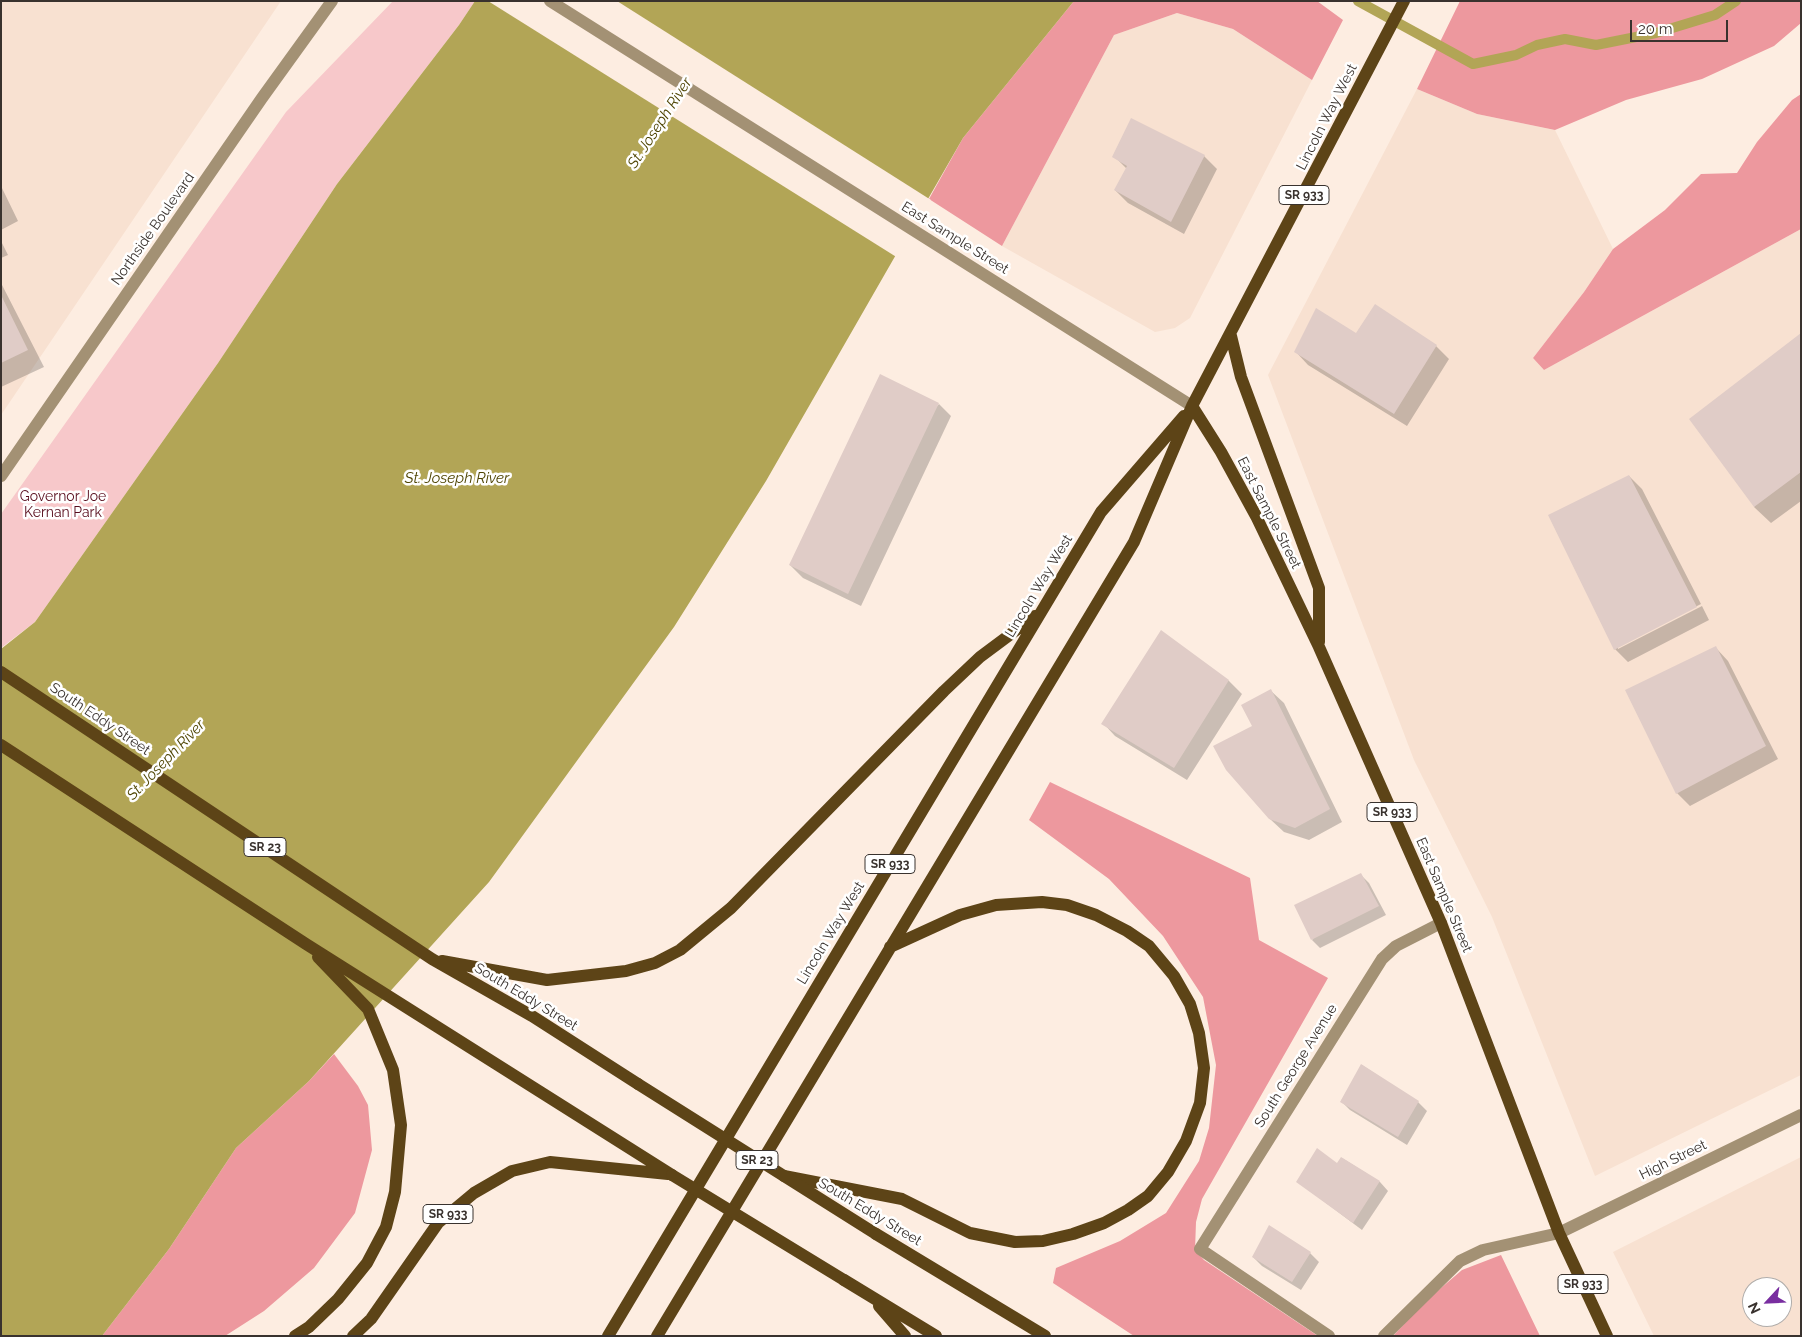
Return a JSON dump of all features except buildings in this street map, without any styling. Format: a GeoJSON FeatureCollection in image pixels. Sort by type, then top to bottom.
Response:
{"type":"FeatureCollection","features":[{"type":"Feature","properties":{"kind":"main road","name":"Lincoln Way West"},"geometry":{"type":"LineString","coordinates":[[657,1336],[1134,542],[1192,406],[1231,336],[1404,3]]}},
{"type":"Feature","properties":{"kind":"main road"},"geometry":{"type":"LineString","coordinates":[[1231,336],[1250,402],[1319,588],[1319,647]]}},
{"type":"Feature","properties":{"kind":"main road","name":"Lincoln Way West"},"geometry":{"type":"LineString","coordinates":[[608,1336],[1101,512],[1192,406]]}},
{"type":"Feature","properties":{"kind":"main road","name":"East Sample Street"},"geometry":{"type":"LineString","coordinates":[[1192,406],[1221,452],[1256,516],[1319,647],[1441,922],[1559,1233],[1608,1336]]}},
{"type":"Feature","properties":{"kind":"main road"},"geometry":{"type":"LineString","coordinates":[[432,959],[546,980],[626,971],[655,963],[680,950],[731,908],[958,677],[980,657],[1041,611]]}},
{"type":"Feature","properties":{"kind":"main road","name":"South Eddy Street"},"geometry":{"type":"LineString","coordinates":[[1,672],[432,959],[532,1016],[780,1175],[1045,1336]]}},
{"type":"Feature","properties":{"kind":"main road"},"geometry":{"type":"LineString","coordinates":[[1,745],[306,944],[672,1175],[936,1336]]}},
{"type":"Feature","properties":{"kind":"main road"},"geometry":{"type":"LineString","coordinates":[[780,1175],[902,1198],[970,1233],[1015,1242],[1042,1241],[1074,1234],[1104,1223],[1148,1196],[1168,1172],[1186,1141],[1200,1102],[1204,1068],[1199,1033],[1190,1004],[1174,976],[1149,946],[1127,930],[1096,915],[1067,905],[1042,902],[996,905],[960,915],[890,947]]}},
{"type":"Feature","properties":{"kind":"main road"},"geometry":{"type":"LineString","coordinates":[[295,1336],[309,1327],[338,1299],[367,1263],[386,1226],[395,1192],[401,1126],[393,1070],[368,1009],[306,944]]}},
{"type":"Feature","properties":{"kind":"main road","name":"SR 933"},"geometry":{"type":"LineString","coordinates":[[353,1336],[371,1319],[438,1223],[474,1193],[512,1171],[550,1162],[672,1175]]}},
{"type":"Feature","properties":{"kind":"main road"},"geometry":{"type":"LineString","coordinates":[[871,1296],[905,1336]]}},
{"type":"Feature","properties":{"kind":"street","name":"Northside Boulevard"},"geometry":{"type":"LineString","coordinates":[[1,476],[262,98],[332,1]]}},
{"type":"Feature","properties":{"kind":"street","name":"East Sample Street"},"geometry":{"type":"LineString","coordinates":[[550,1],[1192,406]]}},
{"type":"Feature","properties":{"kind":"street","name":"South George Avenue"},"geometry":{"type":"LineString","coordinates":[[1329,1336],[1200,1249],[1382,959],[1396,946],[1441,922]]}},
{"type":"Feature","properties":{"kind":"street","name":"High Street"},"geometry":{"type":"LineString","coordinates":[[1384,1336],[1460,1261],[1483,1250],[1559,1233],[1801,1115]]}},
{"type":"Feature","properties":{"kind":"shaded area"},"geometry":{"type":"Polygon","coordinates":[[[1,1],[281,1],[1,415],[1,1]]]}},
{"type":"Feature","properties":{"kind":"shaded area"},"geometry":{"type":"Polygon","coordinates":[[[1074,1],[1317,1],[1343,20],[1312,80],[1233,29],[1177,13],[1114,35],[1002,246],[929,199],[963,138],[1074,1]]]}},
{"type":"Feature","properties":{"kind":"shaded area"},"geometry":{"type":"Polygon","coordinates":[[[1460,1],[1801,1],[1801,23],[1774,46],[1702,79],[1626,100],[1555,130],[1477,114],[1417,89],[1460,1]]]}},
{"type":"Feature","properties":{"kind":"shaded area"},"geometry":{"type":"Polygon","coordinates":[[[1177,13],[1233,29],[1312,80],[1190,318],[1175,328],[1155,332],[1002,246],[1114,35],[1177,13]]]}},
{"type":"Feature","properties":{"kind":"shaded area"},"geometry":{"type":"Polygon","coordinates":[[[1417,89],[1477,114],[1555,130],[1613,249],[1584,292],[1533,358],[1544,370],[1801,229],[1801,1075],[1595,1176],[1492,917],[1414,760],[1268,375],[1417,89]]]}},
{"type":"Feature","properties":{"kind":"shaded area"},"geometry":{"type":"Polygon","coordinates":[[[1801,94],[1801,229],[1544,370],[1533,358],[1584,292],[1613,249],[1665,210],[1701,174],[1737,173],[1757,142],[1792,100],[1801,94]]]}},
{"type":"Feature","properties":{"kind":"shaded area"},"geometry":{"type":"Polygon","coordinates":[[[1050,782],[1250,878],[1259,940],[1328,978],[1202,1199],[1196,1222],[1195,1250],[1204,1260],[1318,1336],[1134,1336],[1053,1283],[1056,1268],[1120,1241],[1166,1213],[1199,1161],[1209,1128],[1216,1065],[1203,997],[1163,936],[1109,879],[1029,820],[1050,782]]]}},
{"type":"Feature","properties":{"kind":"shaded area"},"geometry":{"type":"Polygon","coordinates":[[[334,1054],[358,1086],[368,1105],[372,1150],[355,1213],[314,1268],[264,1311],[225,1336],[102,1336],[169,1249],[236,1148],[309,1081],[334,1054]]]}},
{"type":"Feature","properties":{"kind":"shaded area"},"geometry":{"type":"Polygon","coordinates":[[[1801,1157],[1801,1336],[1654,1336],[1613,1252],[1801,1157]]]}},
{"type":"Feature","properties":{"kind":"shaded area"},"geometry":{"type":"Polygon","coordinates":[[[1501,1255],[1540,1336],[1393,1336],[1427,1300],[1462,1270],[1501,1255]]]}},
{"type":"Feature","properties":{"kind":"green space","name":"Governor Joe Kernan Park"},"geometry":{"type":"Polygon","coordinates":[[[393,1],[475,1],[459,25],[337,184],[218,363],[35,622],[1,648],[1,514],[286,112],[393,1]]]}},
{"type":"Feature","properties":{"kind":"water","name":"St. Joseph River"},"geometry":{"type":"Polygon","coordinates":[[[475,1],[1074,1],[963,138],[766,481],[674,627],[489,882],[309,1081],[236,1148],[169,1249],[102,1336],[1,1336],[1,649],[35,622],[218,363],[337,184],[459,25],[475,1]]]}},
{"type":"Feature","properties":{"kind":"pier"},"geometry":{"type":"Polygon","coordinates":[[[488,1],[617,1],[931,200],[898,258],[488,1]]]}},
{"type":"Feature","properties":{"kind":"waterway"},"geometry":{"type":"LineString","coordinates":[[1358,1],[1473,64],[1516,55],[1537,45],[1565,39],[1596,45],[1656,33],[1715,15],[1736,1]]}}]}
